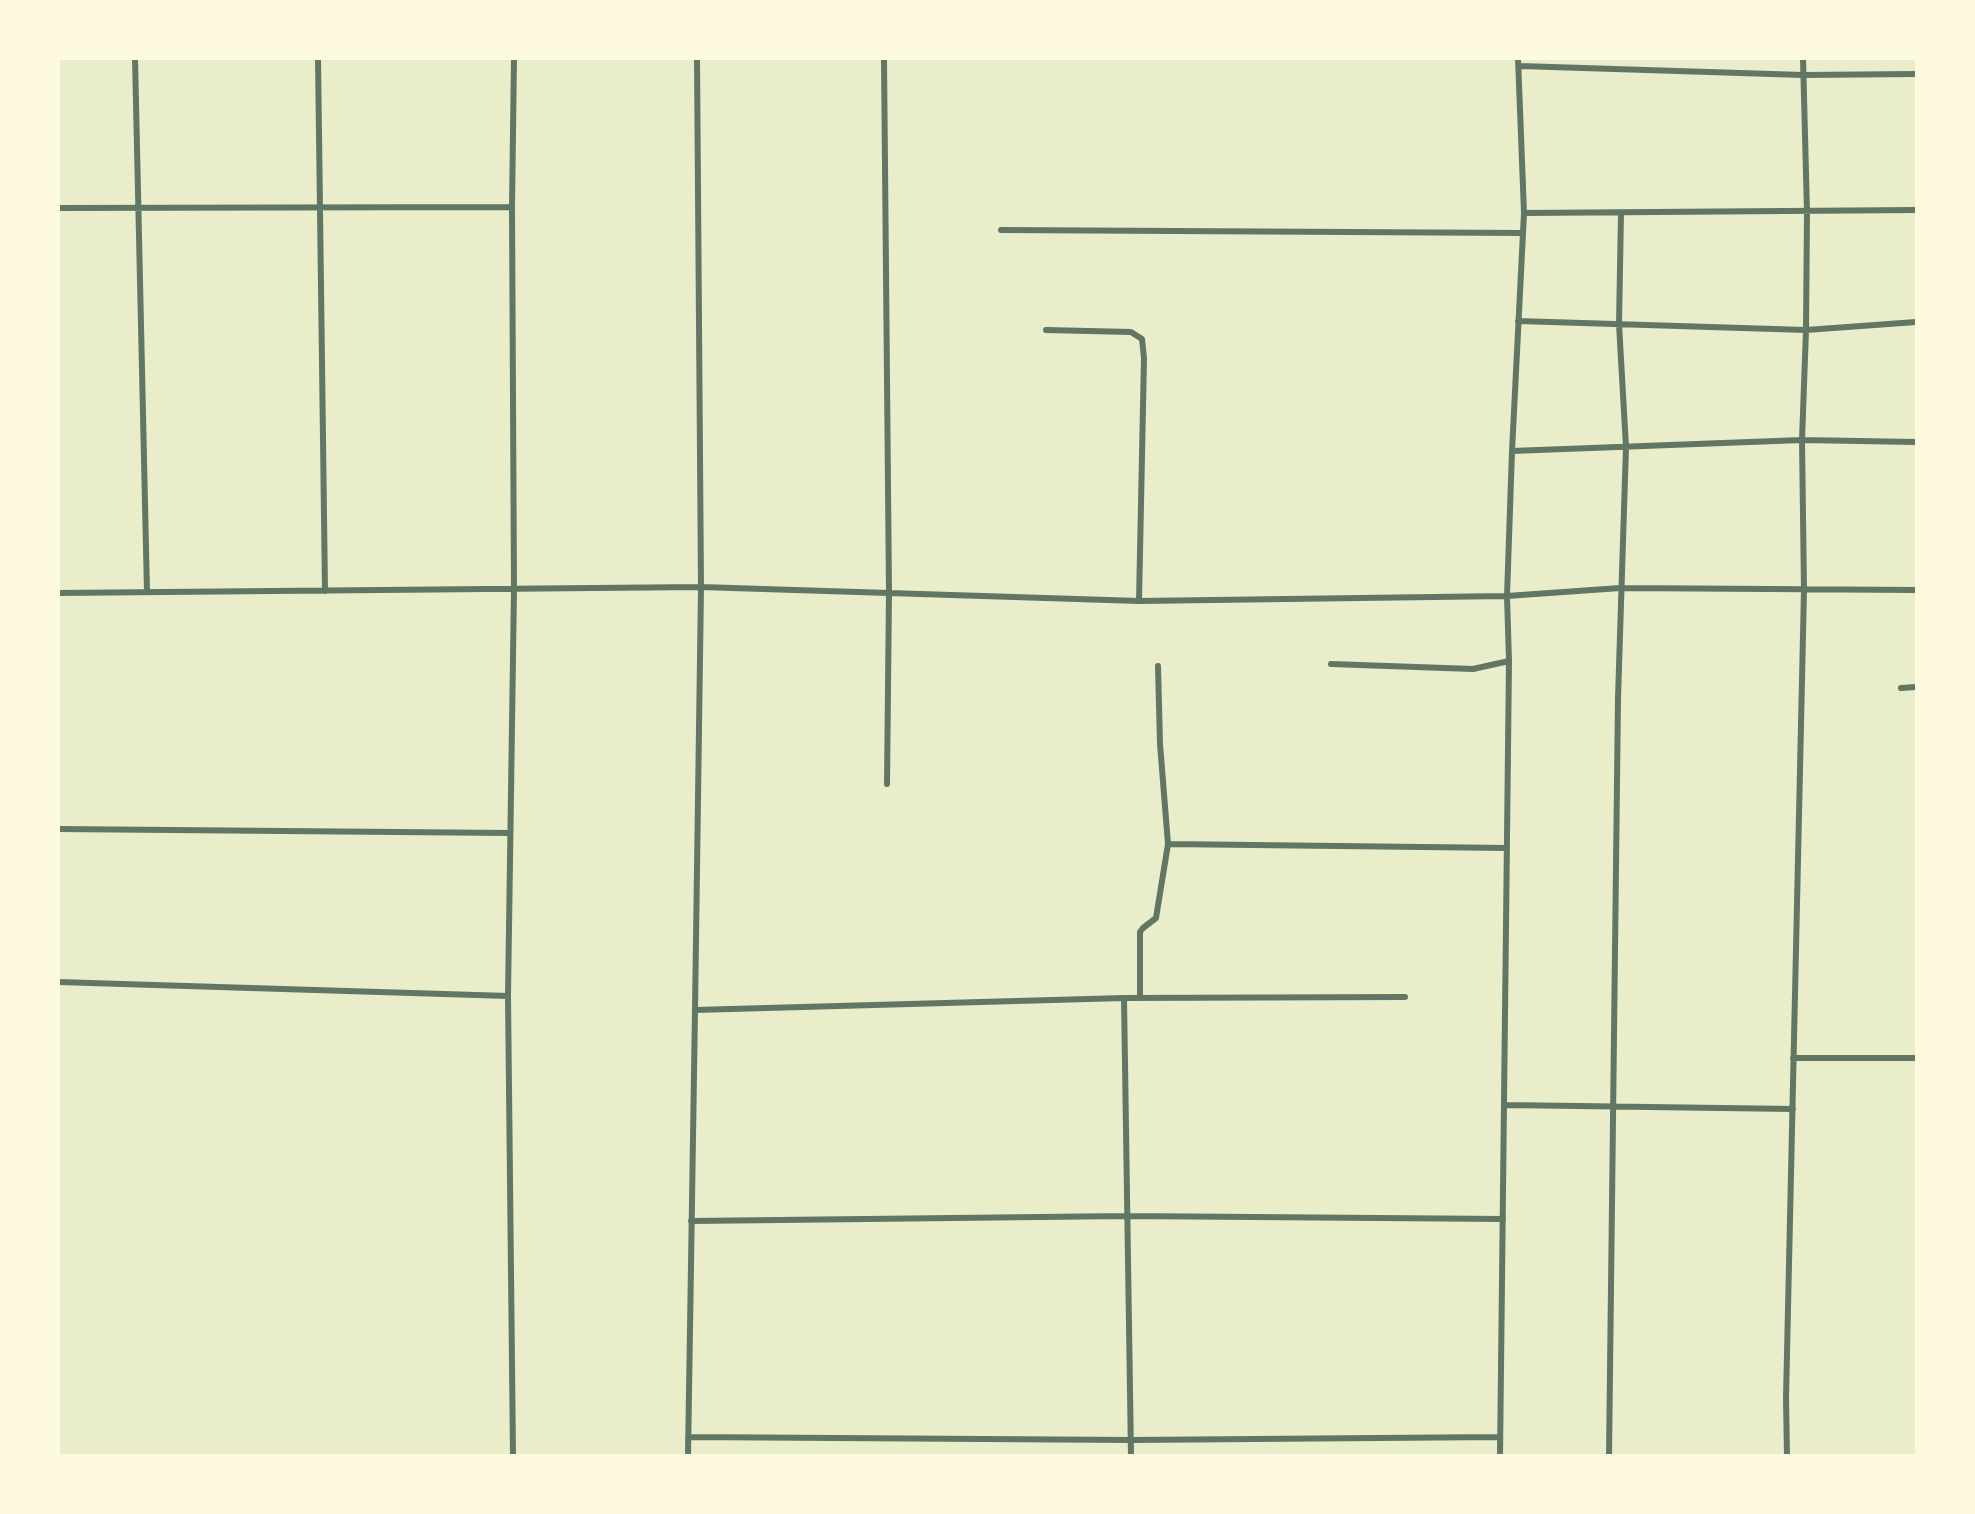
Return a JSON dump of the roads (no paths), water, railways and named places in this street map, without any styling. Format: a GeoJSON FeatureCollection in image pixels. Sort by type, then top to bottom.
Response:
{"type":"FeatureCollection","features":[{"type":"Feature","properties":{"kind":"street"},"geometry":{"type":"LineString","coordinates":[[135,58],[147,592]]}},
{"type":"Feature","properties":{"kind":"street"},"geometry":{"type":"LineString","coordinates":[[318,58],[325,591]]}},
{"type":"Feature","properties":{"kind":"street"},"geometry":{"type":"LineString","coordinates":[[513,1455],[508,996],[514,589],[512,207],[514,58]]}},
{"type":"Feature","properties":{"kind":"street"},"geometry":{"type":"LineString","coordinates":[[688,1455],[701,587],[697,58]]}},
{"type":"Feature","properties":{"kind":"street"},"geometry":{"type":"LineString","coordinates":[[884,58],[889,592],[887,784]]}},
{"type":"Feature","properties":{"kind":"street"},"geometry":{"type":"LineString","coordinates":[[1500,1455],[1509,661],[1507,596],[1521,233],[1524,213],[1518,58]]}},
{"type":"Feature","properties":{"kind":"street"},"geometry":{"type":"LineString","coordinates":[[1787,1455],[1786,1398],[1804,590],[1802,440],[1807,212],[1803,58]]}},
{"type":"Feature","properties":{"kind":"street"},"geometry":{"type":"LineString","coordinates":[[1520,66],[1803,75],[1917,74]]}},
{"type":"Feature","properties":{"kind":"street"},"geometry":{"type":"LineString","coordinates":[[58,208],[512,207]]}},
{"type":"Feature","properties":{"kind":"street"},"geometry":{"type":"LineString","coordinates":[[1524,213],[1917,210]]}},
{"type":"Feature","properties":{"kind":"street"},"geometry":{"type":"LineString","coordinates":[[1609,1455],[1611,1107],[1620,588],[1626,447],[1619,324],[1621,213]]}},
{"type":"Feature","properties":{"kind":"street"},"geometry":{"type":"LineString","coordinates":[[1001,230],[1521,233]]}},
{"type":"Feature","properties":{"kind":"street"},"geometry":{"type":"LineString","coordinates":[[1518,321],[1806,330],[1917,322]]}},
{"type":"Feature","properties":{"kind":"street"},"geometry":{"type":"LineString","coordinates":[[1046,330],[1131,332],[1142,339],[1139,600]]}},
{"type":"Feature","properties":{"kind":"street"},"geometry":{"type":"LineString","coordinates":[[1512,451],[1802,440],[1917,442]]}},
{"type":"Feature","properties":{"kind":"street"},"geometry":{"type":"LineString","coordinates":[[58,593],[701,587],[1139,600],[1507,596],[1620,588],[1917,590]]}},
{"type":"Feature","properties":{"kind":"street"},"geometry":{"type":"LineString","coordinates":[[1331,664],[1473,669],[1509,661]]}},
{"type":"Feature","properties":{"kind":"street"},"geometry":{"type":"LineString","coordinates":[[1140,998],[1140,932],[1156,918],[1168,844],[1160,744],[1158,666]]}},
{"type":"Feature","properties":{"kind":"street"},"geometry":{"type":"LineString","coordinates":[[1900,688],[1917,687]]}},
{"type":"Feature","properties":{"kind":"street"},"geometry":{"type":"LineString","coordinates":[[58,829],[510,833]]}},
{"type":"Feature","properties":{"kind":"street"},"geometry":{"type":"LineString","coordinates":[[1168,844],[1507,848]]}},
{"type":"Feature","properties":{"kind":"street"},"geometry":{"type":"LineString","coordinates":[[58,982],[508,996]]}},
{"type":"Feature","properties":{"kind":"street"},"geometry":{"type":"LineString","coordinates":[[694,1010],[1124,998],[1405,997]]}},
{"type":"Feature","properties":{"kind":"street"},"geometry":{"type":"LineString","coordinates":[[1124,998],[1131,1455]]}},
{"type":"Feature","properties":{"kind":"street"},"geometry":{"type":"LineString","coordinates":[[1793,1058],[1917,1058]]}},
{"type":"Feature","properties":{"kind":"street"},"geometry":{"type":"LineString","coordinates":[[1505,1105],[1793,1109]]}},
{"type":"Feature","properties":{"kind":"street"},"geometry":{"type":"LineString","coordinates":[[691,1221],[1127,1216],[1503,1219]]}},
{"type":"Feature","properties":{"kind":"street"},"geometry":{"type":"LineString","coordinates":[[688,1437],[1131,1440],[1500,1437]]}}]}
